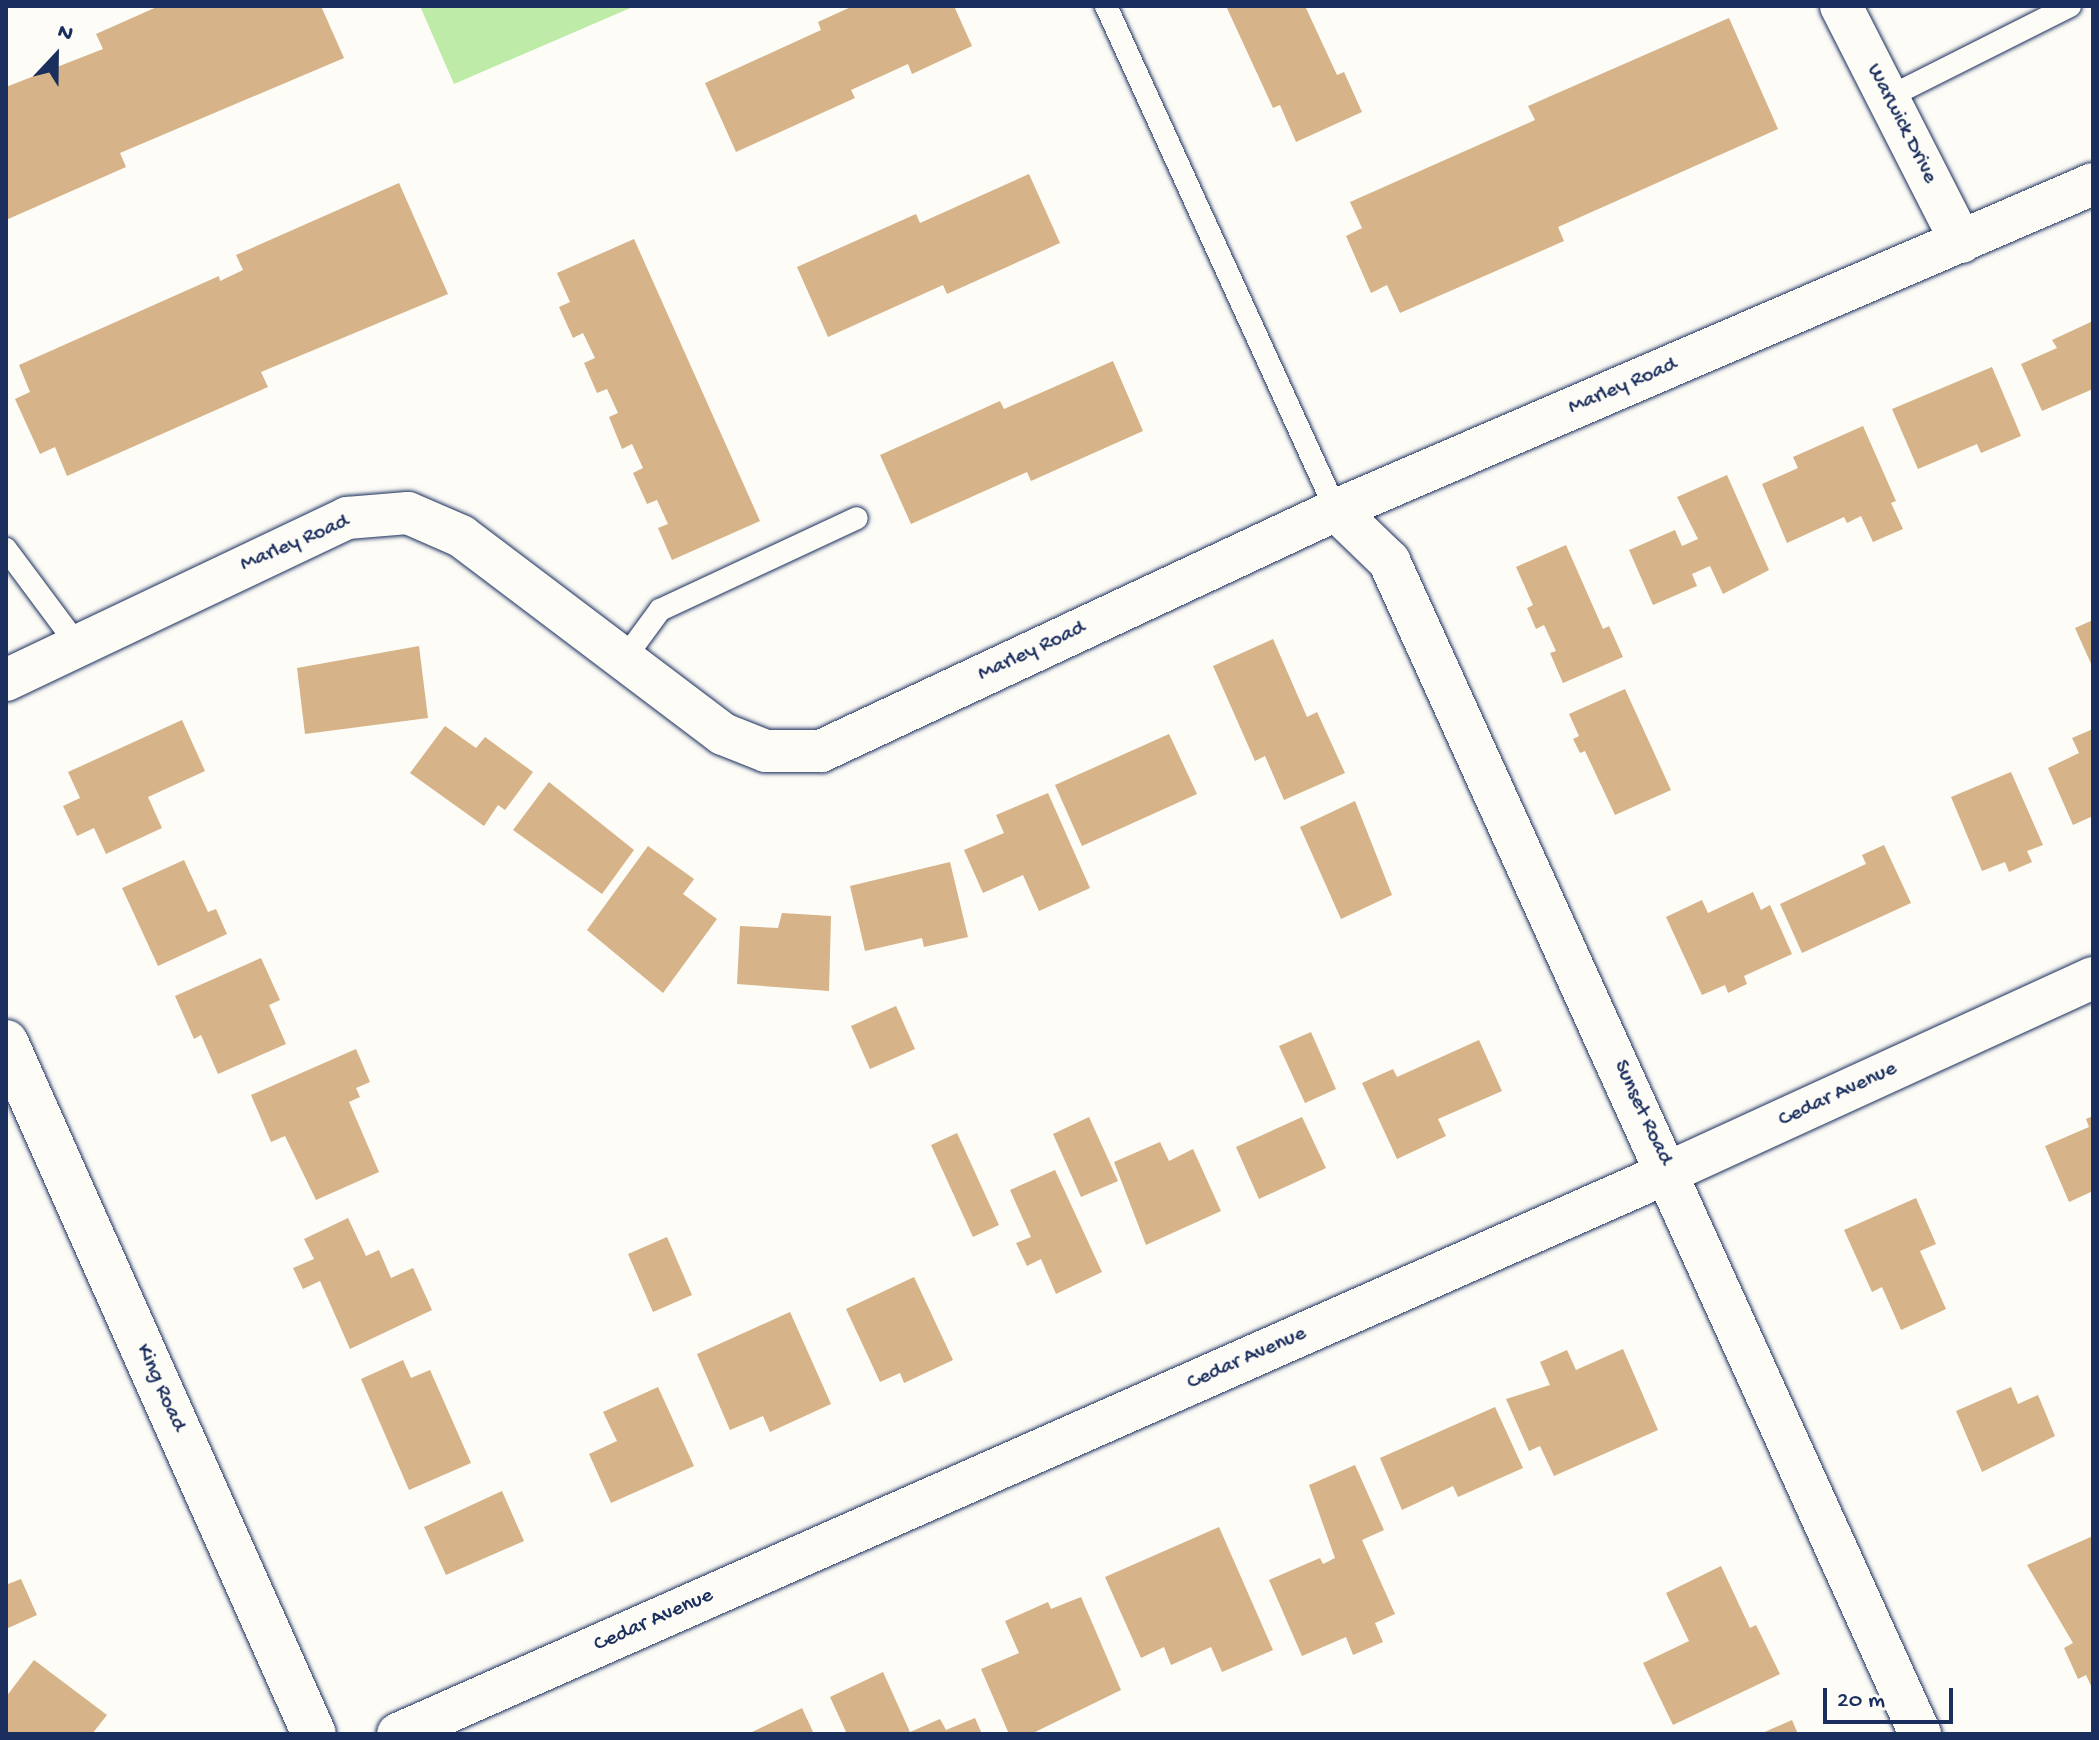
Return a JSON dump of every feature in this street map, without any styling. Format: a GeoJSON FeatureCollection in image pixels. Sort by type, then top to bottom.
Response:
{"type":"FeatureCollection","features":[{"type":"Feature","properties":{"kind":"main road","name":"King Road"},"geometry":{"type":"LineString","coordinates":[[6,1042],[314,1734]]}},
{"type":"Feature","properties":{"kind":"street","name":"Warwick Drive"},"geometry":{"type":"LineString","coordinates":[[1841,6],[1961,242]]}},
{"type":"Feature","properties":{"kind":"street","name":"Marley Road"},"geometry":{"type":"LineString","coordinates":[[6,680],[76,643],[347,518],[408,513],[461,536],[723,734],[766,751],[821,751],[1336,510],[2093,184]]}},
{"type":"Feature","properties":{"kind":"street","name":"Sunset Road"},"geometry":{"type":"LineString","coordinates":[[1336,510],[1389,561],[1669,1172],[1920,1734]]}},
{"type":"Feature","properties":{"kind":"street","name":"Cedar Avenue"},"geometry":{"type":"LineString","coordinates":[[398,1734],[1669,1172],[2093,978]]}},
{"type":"Feature","properties":{"kind":"lane"},"geometry":{"type":"LineString","coordinates":[[1106,6],[1336,510]]}},
{"type":"Feature","properties":{"kind":"lane"},"geometry":{"type":"LineString","coordinates":[[1887,98],[2070,6]]}},
{"type":"Feature","properties":{"kind":"lane"},"geometry":{"type":"LineString","coordinates":[[624,659],[660,610],[857,518]]}},
{"type":"Feature","properties":{"kind":"lane"},"geometry":{"type":"LineString","coordinates":[[6,549],[76,643]]}},
{"type":"Feature","properties":{"kind":"green space"},"geometry":{"type":"Polygon","coordinates":[[[420,6],[635,6],[454,84],[420,6]]]}},
{"type":"Feature","properties":{"kind":"building"},"geometry":{"type":"Polygon","coordinates":[[[159,6],[321,6],[344,58],[120,153],[126,167],[6,220],[6,87],[103,49],[96,34],[159,6]]]}},
{"type":"Feature","properties":{"kind":"building"},"geometry":{"type":"Polygon","coordinates":[[[853,6],[954,6],[972,46],[912,74],[908,64],[851,90],[855,98],[736,152],[705,83],[821,30],[818,22],[853,6]]]}},
{"type":"Feature","properties":{"kind":"building"},"geometry":{"type":"Polygon","coordinates":[[[1226,6],[1305,6],[1337,75],[1344,72],[1362,112],[1296,142],[1280,105],[1273,108],[1226,6]]]}},
{"type":"Feature","properties":{"kind":"building"},"geometry":{"type":"Polygon","coordinates":[[[1729,18],[1778,129],[1558,227],[1564,241],[1400,313],[1387,285],[1371,293],[1346,236],[1362,228],[1350,202],[1535,120],[1528,106],[1729,18]]]}},
{"type":"Feature","properties":{"kind":"building"},"geometry":{"type":"Polygon","coordinates":[[[1029,174],[1060,243],[947,294],[943,285],[828,337],[797,267],[916,214],[920,223],[1029,174]]]}},
{"type":"Feature","properties":{"kind":"building"},"geometry":{"type":"Polygon","coordinates":[[[399,183],[448,294],[261,372],[268,387],[67,476],[55,447],[40,454],[15,399],[30,392],[19,365],[219,276],[220,281],[243,270],[236,255],[399,183]]]}},
{"type":"Feature","properties":{"kind":"building"},"geometry":{"type":"Polygon","coordinates":[[[634,239],[760,521],[672,560],[658,528],[668,524],[657,500],[647,504],[633,473],[643,468],[632,444],[622,449],[609,417],[618,413],[607,389],[597,393],[584,363],[595,358],[583,333],[573,338],[559,307],[570,302],[557,273],[634,239]]]}},
{"type":"Feature","properties":{"kind":"building"},"geometry":{"type":"Polygon","coordinates":[[[2093,321],[2093,389],[2042,411],[2021,364],[2057,348],[2052,340],[2093,321]]]}},
{"type":"Feature","properties":{"kind":"building"},"geometry":{"type":"Polygon","coordinates":[[[1113,361],[1143,431],[1031,481],[1027,472],[911,524],[880,455],[1000,401],[1004,409],[1113,361]]]}},
{"type":"Feature","properties":{"kind":"building"},"geometry":{"type":"Polygon","coordinates":[[[1992,367],[2021,436],[1981,453],[1977,444],[1918,469],[1892,409],[1992,367]]]}},
{"type":"Feature","properties":{"kind":"building"},"geometry":{"type":"Polygon","coordinates":[[[1863,426],[1896,501],[1891,503],[1903,529],[1873,542],[1861,516],[1847,523],[1844,517],[1787,543],[1762,484],[1798,468],[1793,457],[1863,426]]]}},
{"type":"Feature","properties":{"kind":"building"},"geometry":{"type":"Polygon","coordinates":[[[1727,475],[1769,570],[1723,594],[1710,566],[1692,574],[1697,586],[1653,605],[1629,550],[1675,530],[1682,546],[1698,539],[1677,497],[1727,475]]]}},
{"type":"Feature","properties":{"kind":"building"},"geometry":{"type":"Polygon","coordinates":[[[1566,545],[1603,629],[1609,626],[1623,657],[1563,683],[1550,653],[1556,651],[1544,625],[1536,629],[1527,608],[1533,605],[1516,567],[1566,545]]]}},
{"type":"Feature","properties":{"kind":"building"},"geometry":{"type":"Polygon","coordinates":[[[2093,620],[2093,668],[2075,628],[2093,620]]]}},
{"type":"Feature","properties":{"kind":"building"},"geometry":{"type":"Polygon","coordinates":[[[1273,639],[1307,717],[1317,712],[1345,773],[1284,800],[1265,756],[1255,761],[1213,666],[1273,639]]]}},
{"type":"Feature","properties":{"kind":"building"},"geometry":{"type":"Polygon","coordinates":[[[419,646],[428,718],[305,734],[297,668],[419,646]]]}},
{"type":"Feature","properties":{"kind":"building"},"geometry":{"type":"Polygon","coordinates":[[[1625,689],[1671,790],[1615,815],[1585,751],[1580,753],[1573,739],[1579,736],[1569,714],[1625,689]]]}},
{"type":"Feature","properties":{"kind":"building"},"geometry":{"type":"Polygon","coordinates":[[[182,720],[205,771],[148,797],[162,828],[106,854],[94,828],[77,836],[63,806],[80,798],[68,772],[182,720]]]}},
{"type":"Feature","properties":{"kind":"building"},"geometry":{"type":"Polygon","coordinates":[[[445,726],[476,748],[485,737],[533,772],[505,810],[498,805],[484,826],[410,773],[445,726]]]}},
{"type":"Feature","properties":{"kind":"building"},"geometry":{"type":"Polygon","coordinates":[[[2093,729],[2093,816],[2073,825],[2048,768],[2079,753],[2072,738],[2093,729]]]}},
{"type":"Feature","properties":{"kind":"building"},"geometry":{"type":"Polygon","coordinates":[[[1169,734],[1197,794],[1082,846],[1055,785],[1169,734]]]}},
{"type":"Feature","properties":{"kind":"building"},"geometry":{"type":"Polygon","coordinates":[[[2011,772],[2043,845],[2027,851],[2032,862],[2009,872],[2005,862],[1982,871],[1951,797],[2011,772]]]}},
{"type":"Feature","properties":{"kind":"building"},"geometry":{"type":"Polygon","coordinates":[[[549,782],[634,850],[602,894],[513,830],[549,782]]]}},
{"type":"Feature","properties":{"kind":"building"},"geometry":{"type":"Polygon","coordinates":[[[1048,793],[1090,888],[1039,911],[1023,875],[983,893],[964,850],[1004,833],[996,815],[1048,793]]]}},
{"type":"Feature","properties":{"kind":"building"},"geometry":{"type":"Polygon","coordinates":[[[1355,801],[1392,895],[1341,919],[1300,827],[1355,801]]]}},
{"type":"Feature","properties":{"kind":"building"},"geometry":{"type":"Polygon","coordinates":[[[1884,845],[1911,903],[1802,953],[1780,904],[1866,864],[1862,855],[1884,845]]]}},
{"type":"Feature","properties":{"kind":"building"},"geometry":{"type":"Polygon","coordinates":[[[648,846],[694,879],[683,894],[717,919],[663,993],[587,930],[648,846]]]}},
{"type":"Feature","properties":{"kind":"building"},"geometry":{"type":"Polygon","coordinates":[[[184,860],[208,912],[216,909],[227,934],[158,966],[122,888],[184,860]]]}},
{"type":"Feature","properties":{"kind":"building"},"geometry":{"type":"Polygon","coordinates":[[[950,862],[968,937],[924,947],[922,938],[865,951],[850,886],[950,862]]]}},
{"type":"Feature","properties":{"kind":"building"},"geometry":{"type":"Polygon","coordinates":[[[1753,892],[1761,910],[1770,905],[1792,954],[1744,976],[1747,984],[1728,993],[1725,985],[1702,995],[1666,917],[1702,900],[1708,913],[1753,892]]]}},
{"type":"Feature","properties":{"kind":"building"},"geometry":{"type":"Polygon","coordinates":[[[782,913],[831,916],[829,991],[737,984],[740,926],[778,928],[782,913]]]}},
{"type":"Feature","properties":{"kind":"building"},"geometry":{"type":"Polygon","coordinates":[[[261,958],[280,1000],[269,1005],[286,1044],[218,1074],[201,1035],[194,1039],[175,996],[261,958]]]}},
{"type":"Feature","properties":{"kind":"building"},"geometry":{"type":"Polygon","coordinates":[[[896,1006],[915,1049],[870,1069],[851,1026],[896,1006]]]}},
{"type":"Feature","properties":{"kind":"building"},"geometry":{"type":"Polygon","coordinates":[[[1311,1032],[1336,1089],[1305,1103],[1279,1046],[1311,1032]]]}},
{"type":"Feature","properties":{"kind":"building"},"geometry":{"type":"Polygon","coordinates":[[[1479,1040],[1502,1091],[1438,1119],[1446,1136],[1397,1159],[1362,1083],[1393,1069],[1397,1077],[1479,1040]]]}},
{"type":"Feature","properties":{"kind":"building"},"geometry":{"type":"Polygon","coordinates":[[[356,1049],[370,1082],[356,1088],[360,1097],[349,1102],[379,1172],[316,1200],[285,1136],[271,1142],[251,1095],[356,1049]]]}},
{"type":"Feature","properties":{"kind":"building"},"geometry":{"type":"Polygon","coordinates":[[[2093,1116],[2093,1191],[2069,1202],[2045,1146],[2089,1127],[2086,1119],[2093,1116]]]}},
{"type":"Feature","properties":{"kind":"building"},"geometry":{"type":"Polygon","coordinates":[[[1089,1117],[1118,1181],[1081,1197],[1053,1134],[1089,1117]]]}},
{"type":"Feature","properties":{"kind":"building"},"geometry":{"type":"Polygon","coordinates":[[[1302,1117],[1326,1168],[1259,1199],[1236,1147],[1302,1117]]]}},
{"type":"Feature","properties":{"kind":"building"},"geometry":{"type":"Polygon","coordinates":[[[957,1133],[999,1225],[973,1237],[931,1145],[957,1133]]]}},
{"type":"Feature","properties":{"kind":"building"},"geometry":{"type":"Polygon","coordinates":[[[1160,1142],[1169,1161],[1193,1149],[1221,1211],[1146,1245],[1114,1162],[1160,1142]]]}},
{"type":"Feature","properties":{"kind":"building"},"geometry":{"type":"Polygon","coordinates":[[[1055,1170],[1102,1272],[1056,1294],[1041,1259],[1027,1266],[1016,1243],[1031,1237],[1010,1190],[1055,1170]]]}},
{"type":"Feature","properties":{"kind":"building"},"geometry":{"type":"Polygon","coordinates":[[[1916,1198],[1936,1244],[1920,1251],[1946,1309],[1901,1330],[1882,1287],[1872,1292],[1844,1230],[1916,1198]]]}},
{"type":"Feature","properties":{"kind":"building"},"geometry":{"type":"Polygon","coordinates":[[[348,1218],[366,1256],[379,1250],[391,1278],[413,1268],[432,1310],[350,1349],[320,1281],[303,1289],[293,1268],[314,1259],[304,1239],[348,1218]]]}},
{"type":"Feature","properties":{"kind":"building"},"geometry":{"type":"Polygon","coordinates":[[[667,1237],[692,1295],[653,1312],[628,1254],[667,1237]]]}},
{"type":"Feature","properties":{"kind":"building"},"geometry":{"type":"Polygon","coordinates":[[[914,1277],[953,1360],[904,1383],[900,1373],[880,1382],[846,1309],[914,1277]]]}},
{"type":"Feature","properties":{"kind":"building"},"geometry":{"type":"Polygon","coordinates":[[[790,1312],[831,1404],[770,1432],[763,1416],[730,1430],[697,1354],[790,1312]]]}},
{"type":"Feature","properties":{"kind":"building"},"geometry":{"type":"Polygon","coordinates":[[[1623,1349],[1658,1430],[1554,1476],[1540,1446],[1529,1451],[1506,1399],[1550,1385],[1540,1362],[1567,1350],[1576,1370],[1623,1349]]]}},
{"type":"Feature","properties":{"kind":"building"},"geometry":{"type":"Polygon","coordinates":[[[403,1360],[411,1378],[430,1370],[471,1463],[409,1490],[361,1379],[403,1360]]]}},
{"type":"Feature","properties":{"kind":"building"},"geometry":{"type":"Polygon","coordinates":[[[658,1387],[694,1466],[611,1503],[589,1454],[617,1441],[603,1412],[658,1387]]]}},
{"type":"Feature","properties":{"kind":"building"},"geometry":{"type":"Polygon","coordinates":[[[2011,1387],[2018,1404],[2038,1395],[2055,1436],[1982,1472],[1956,1411],[2011,1387]]]}},
{"type":"Feature","properties":{"kind":"building"},"geometry":{"type":"Polygon","coordinates":[[[1495,1407],[1523,1468],[1458,1497],[1453,1486],[1402,1510],[1380,1458],[1495,1407]]]}},
{"type":"Feature","properties":{"kind":"building"},"geometry":{"type":"Polygon","coordinates":[[[1355,1465],[1384,1530],[1362,1540],[1395,1614],[1375,1623],[1383,1642],[1353,1655],[1346,1637],[1302,1656],[1269,1580],[1320,1558],[1323,1564],[1335,1558],[1309,1485],[1355,1465]]]}},
{"type":"Feature","properties":{"kind":"building"},"geometry":{"type":"Polygon","coordinates":[[[502,1491],[524,1541],[446,1575],[424,1527],[502,1491]]]}},
{"type":"Feature","properties":{"kind":"building"},"geometry":{"type":"Polygon","coordinates":[[[1219,1527],[1273,1650],[1222,1672],[1211,1647],[1171,1665],[1164,1647],[1141,1658],[1105,1577],[1219,1527]]]}},
{"type":"Feature","properties":{"kind":"building"},"geometry":{"type":"Polygon","coordinates":[[[2093,1536],[2093,1690],[2086,1675],[2078,1679],[2064,1648],[2073,1643],[2027,1565],[2093,1536]]]}},
{"type":"Feature","properties":{"kind":"building"},"geometry":{"type":"Polygon","coordinates":[[[1721,1566],[1750,1628],[1756,1625],[1780,1674],[1673,1725],[1643,1663],[1689,1641],[1666,1593],[1721,1566]]]}},
{"type":"Feature","properties":{"kind":"building"},"geometry":{"type":"Polygon","coordinates":[[[6,1579],[8,1584],[21,1579],[37,1615],[6,1629],[6,1579]]]}},
{"type":"Feature","properties":{"kind":"building"},"geometry":{"type":"Polygon","coordinates":[[[1081,1597],[1121,1690],[1031,1734],[1009,1734],[981,1669],[1019,1653],[1005,1621],[1048,1602],[1051,1609],[1081,1597]]]}},
{"type":"Feature","properties":{"kind":"building"},"geometry":{"type":"Polygon","coordinates":[[[34,1660],[107,1715],[92,1734],[6,1734],[6,1697],[34,1660]]]}},
{"type":"Feature","properties":{"kind":"building"},"geometry":{"type":"Polygon","coordinates":[[[883,1672],[910,1732],[940,1719],[946,1730],[975,1718],[982,1734],[847,1734],[830,1697],[883,1672]]]}},
{"type":"Feature","properties":{"kind":"building"},"geometry":{"type":"Polygon","coordinates":[[[802,1708],[814,1734],[748,1734],[802,1708]]]}},
{"type":"Feature","properties":{"kind":"building"},"geometry":{"type":"Polygon","coordinates":[[[1792,1720],[1798,1734],[1760,1734],[1792,1720]]]}}]}
